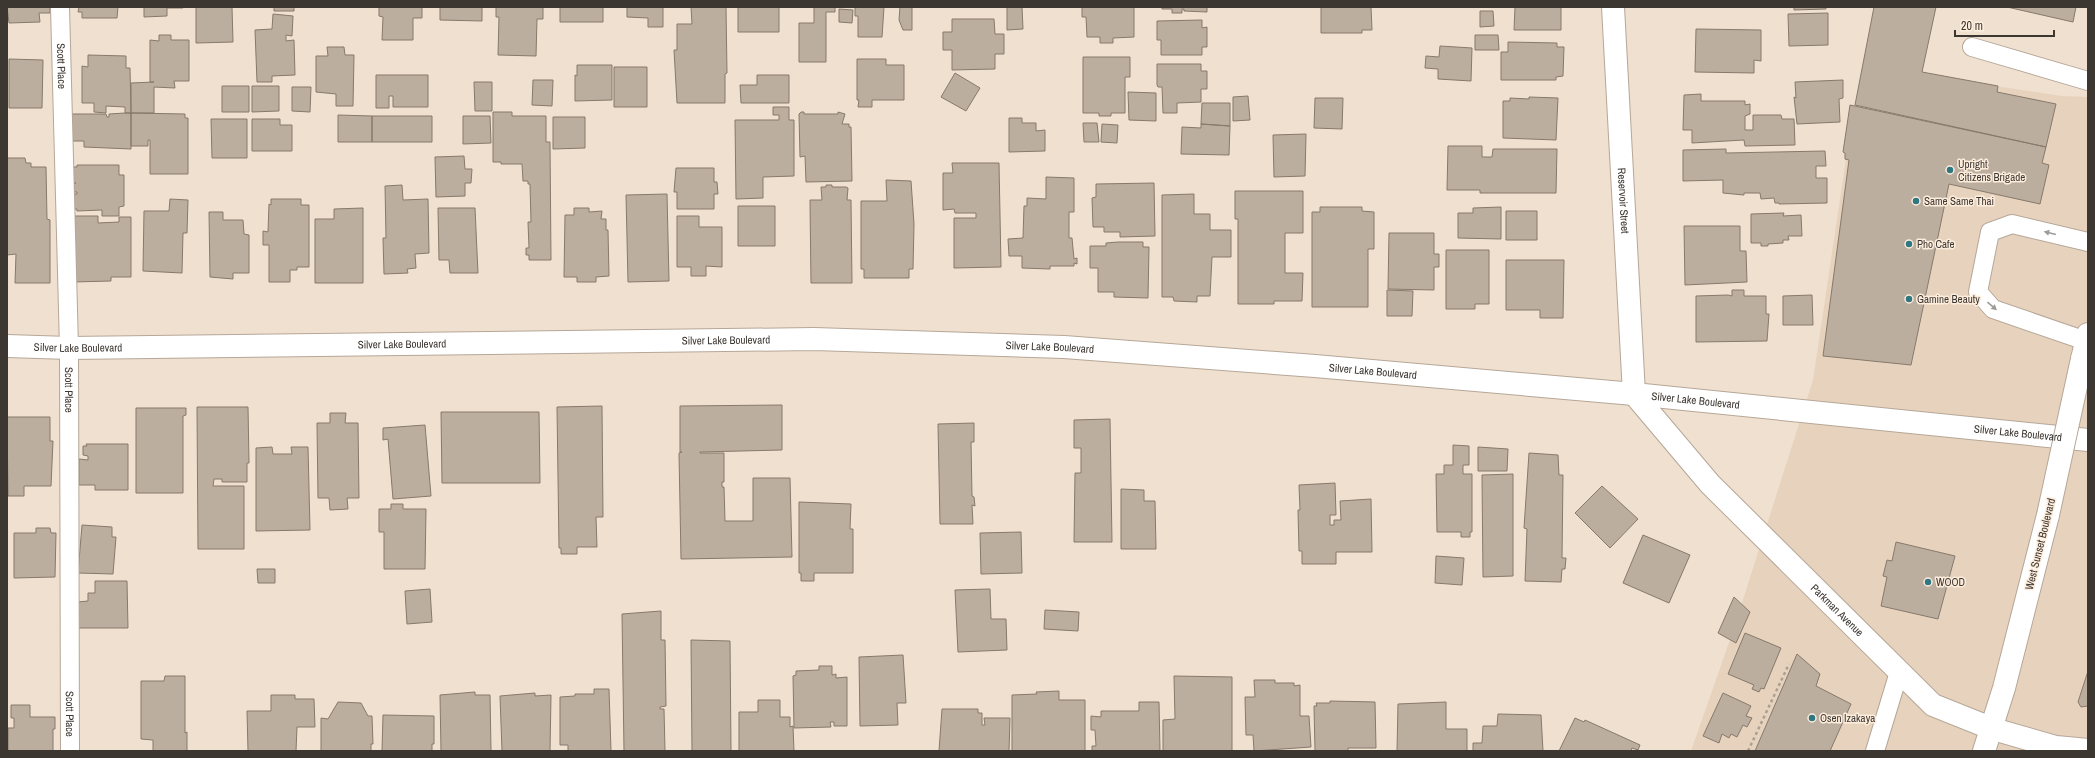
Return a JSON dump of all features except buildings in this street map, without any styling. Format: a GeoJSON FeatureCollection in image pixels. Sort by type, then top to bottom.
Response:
{"type":"FeatureCollection","features":[{"type":"Feature","properties":{"kind":"main road","name":"Reservoir Street"},"geometry":{"type":"LineString","coordinates":[[1613,7],[1634,394]]}},
{"type":"Feature","properties":{"kind":"main road","name":"Silver Lake Boulevard"},"geometry":{"type":"LineString","coordinates":[[7,346],[69,348],[821,339],[1072,348],[1322,367],[1634,394],[2088,440]]}},
{"type":"Feature","properties":{"kind":"main road","name":"West Sunset Boulevard"},"geometry":{"type":"LineString","coordinates":[[1984,751],[1993,729],[2048,514],[2086,345]]}},
{"type":"Feature","properties":{"kind":"main road","name":"Parkman Avenue"},"geometry":{"type":"LineString","coordinates":[[1634,394],[1710,484],[1933,705],[1993,729],[2056,747],[2072,750],[2088,750]]}},
{"type":"Feature","properties":{"kind":"lane","name":"Scott Place"},"geometry":{"type":"LineString","coordinates":[[60,7],[69,348],[70,750]]}},
{"type":"Feature","properties":{"kind":"lane"},"geometry":{"type":"LineString","coordinates":[[1972,47],[2088,81]]}},
{"type":"Feature","properties":{"kind":"lane"},"geometry":{"type":"LineString","coordinates":[[2086,345],[1993,310],[1978,292],[1990,232],[2012,224],[2088,242]]}},
{"type":"Feature","properties":{"kind":"lane"},"geometry":{"type":"LineString","coordinates":[[1875,751],[1899,672]]}},
{"type":"Feature","properties":{"kind":"path"},"geometry":{"type":"LineString","coordinates":[[1748,751],[1789,664]]}},
{"type":"Feature","properties":{"kind":"shaded area"},"geometry":{"type":"Polygon","coordinates":[[[1995,86],[2062,96],[2088,97],[2088,751],[1691,751],[1733,631],[1813,380],[1852,119],[1995,86]]]}},
{"type":"Feature","properties":{"kind":"place","name":"Upright Citizens Brigade"},"geometry":{"type":"Point","coordinates":[1950,170]}},
{"type":"Feature","properties":{"kind":"place","name":"Same Same Thai"},"geometry":{"type":"Point","coordinates":[1916,201]}},
{"type":"Feature","properties":{"kind":"place","name":"Pho Cafe"},"geometry":{"type":"Point","coordinates":[1909,244]}},
{"type":"Feature","properties":{"kind":"place","name":"Gamine Beauty"},"geometry":{"type":"Point","coordinates":[1909,299]}},
{"type":"Feature","properties":{"kind":"place","name":"WOOD"},"geometry":{"type":"Point","coordinates":[1928,582]}},
{"type":"Feature","properties":{"kind":"place","name":"Osen Izakaya"},"geometry":{"type":"Point","coordinates":[1812,718]}}]}
